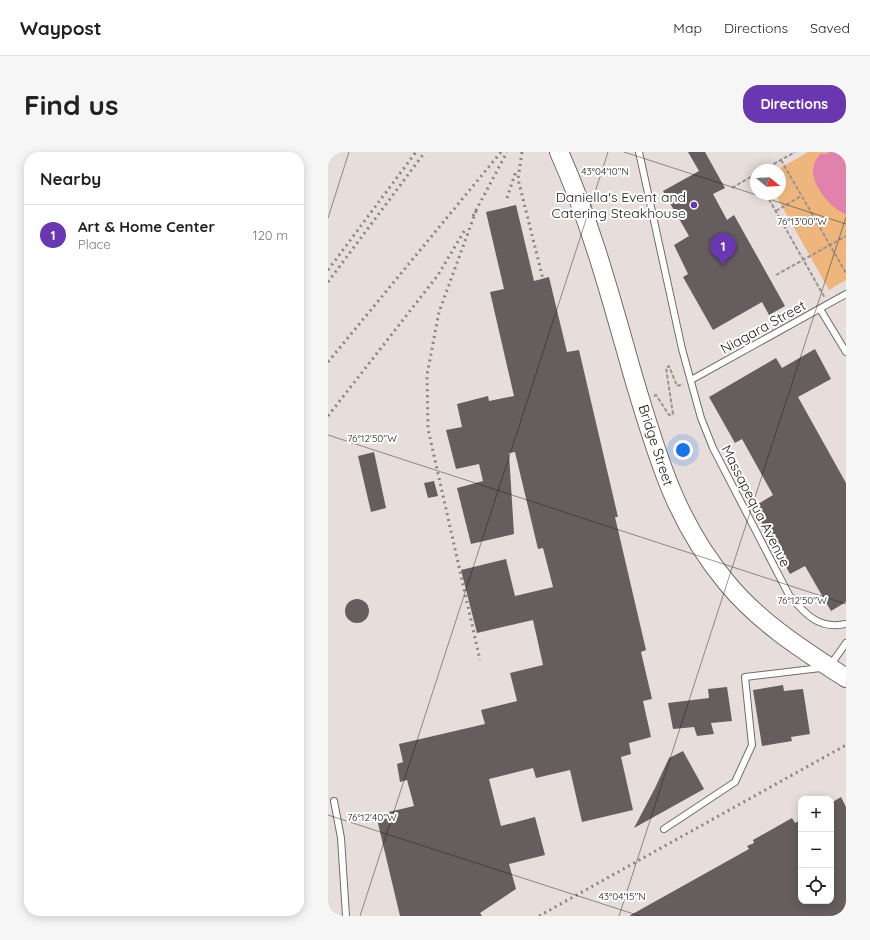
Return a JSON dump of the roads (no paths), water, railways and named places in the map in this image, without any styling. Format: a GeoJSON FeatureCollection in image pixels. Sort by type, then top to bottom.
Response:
{"type":"FeatureCollection","features":[{"type":"Feature","properties":{"kind":"main road","name":"Bridge Street"},"geometry":{"type":"LineString","coordinates":[[559,152],[578,194],[588,221],[641,402],[669,489],[693,534],[708,559],[728,584],[760,618],[800,649],[846,678]]}},
{"type":"Feature","properties":{"kind":"lane","name":"Massapequa Avenue"},"geometry":{"type":"LineString","coordinates":[[639,152],[691,380],[701,418],[713,448],[789,595],[805,614],[826,624],[838,626],[846,624]]}},
{"type":"Feature","properties":{"kind":"lane","name":"Niagara Street"},"geometry":{"type":"LineString","coordinates":[[691,380],[846,294]]}},
{"type":"Feature","properties":{"kind":"lane"},"geometry":{"type":"LineString","coordinates":[[820,309],[846,352]]}},
{"type":"Feature","properties":{"kind":"lane"},"geometry":{"type":"LineString","coordinates":[[664,829],[735,782],[752,745],[744,677],[829,667],[846,643]]}},
{"type":"Feature","properties":{"kind":"lane"},"geometry":{"type":"LineString","coordinates":[[334,801],[341,838],[346,916]]}},
{"type":"Feature","properties":{"kind":"railway"},"geometry":{"type":"LineString","coordinates":[[328,270],[416,152]]}},
{"type":"Feature","properties":{"kind":"railway"},"geometry":{"type":"LineString","coordinates":[[328,282],[425,152]]}},
{"type":"Feature","properties":{"kind":"railway"},"geometry":{"type":"LineString","coordinates":[[328,362],[501,152]]}},
{"type":"Feature","properties":{"kind":"railway"},"geometry":{"type":"LineString","coordinates":[[473,216],[507,152]]}},
{"type":"Feature","properties":{"kind":"railway"},"geometry":{"type":"LineString","coordinates":[[522,152],[518,179],[543,279]]}},
{"type":"Feature","properties":{"kind":"railway"},"geometry":{"type":"LineString","coordinates":[[507,198],[516,171]]}},
{"type":"Feature","properties":{"kind":"railway"},"geometry":{"type":"LineString","coordinates":[[476,211],[439,312],[427,375],[428,429],[480,660]]}},
{"type":"Feature","properties":{"kind":"railway"},"geometry":{"type":"LineString","coordinates":[[328,416],[438,275],[466,228]]}},
{"type":"Feature","properties":{"kind":"railway"},"geometry":{"type":"LineString","coordinates":[[539,916],[846,745]]}},
{"type":"Feature","properties":{"kind":"place","name":"Daniella's Event and Catering Steakhouse"},"geometry":{"type":"Point","coordinates":[694,205]}},
{"type":"Feature","properties":{"kind":"place","name":"Art & Home Center"},"geometry":{"type":"Point","coordinates":[723,266]}}]}
